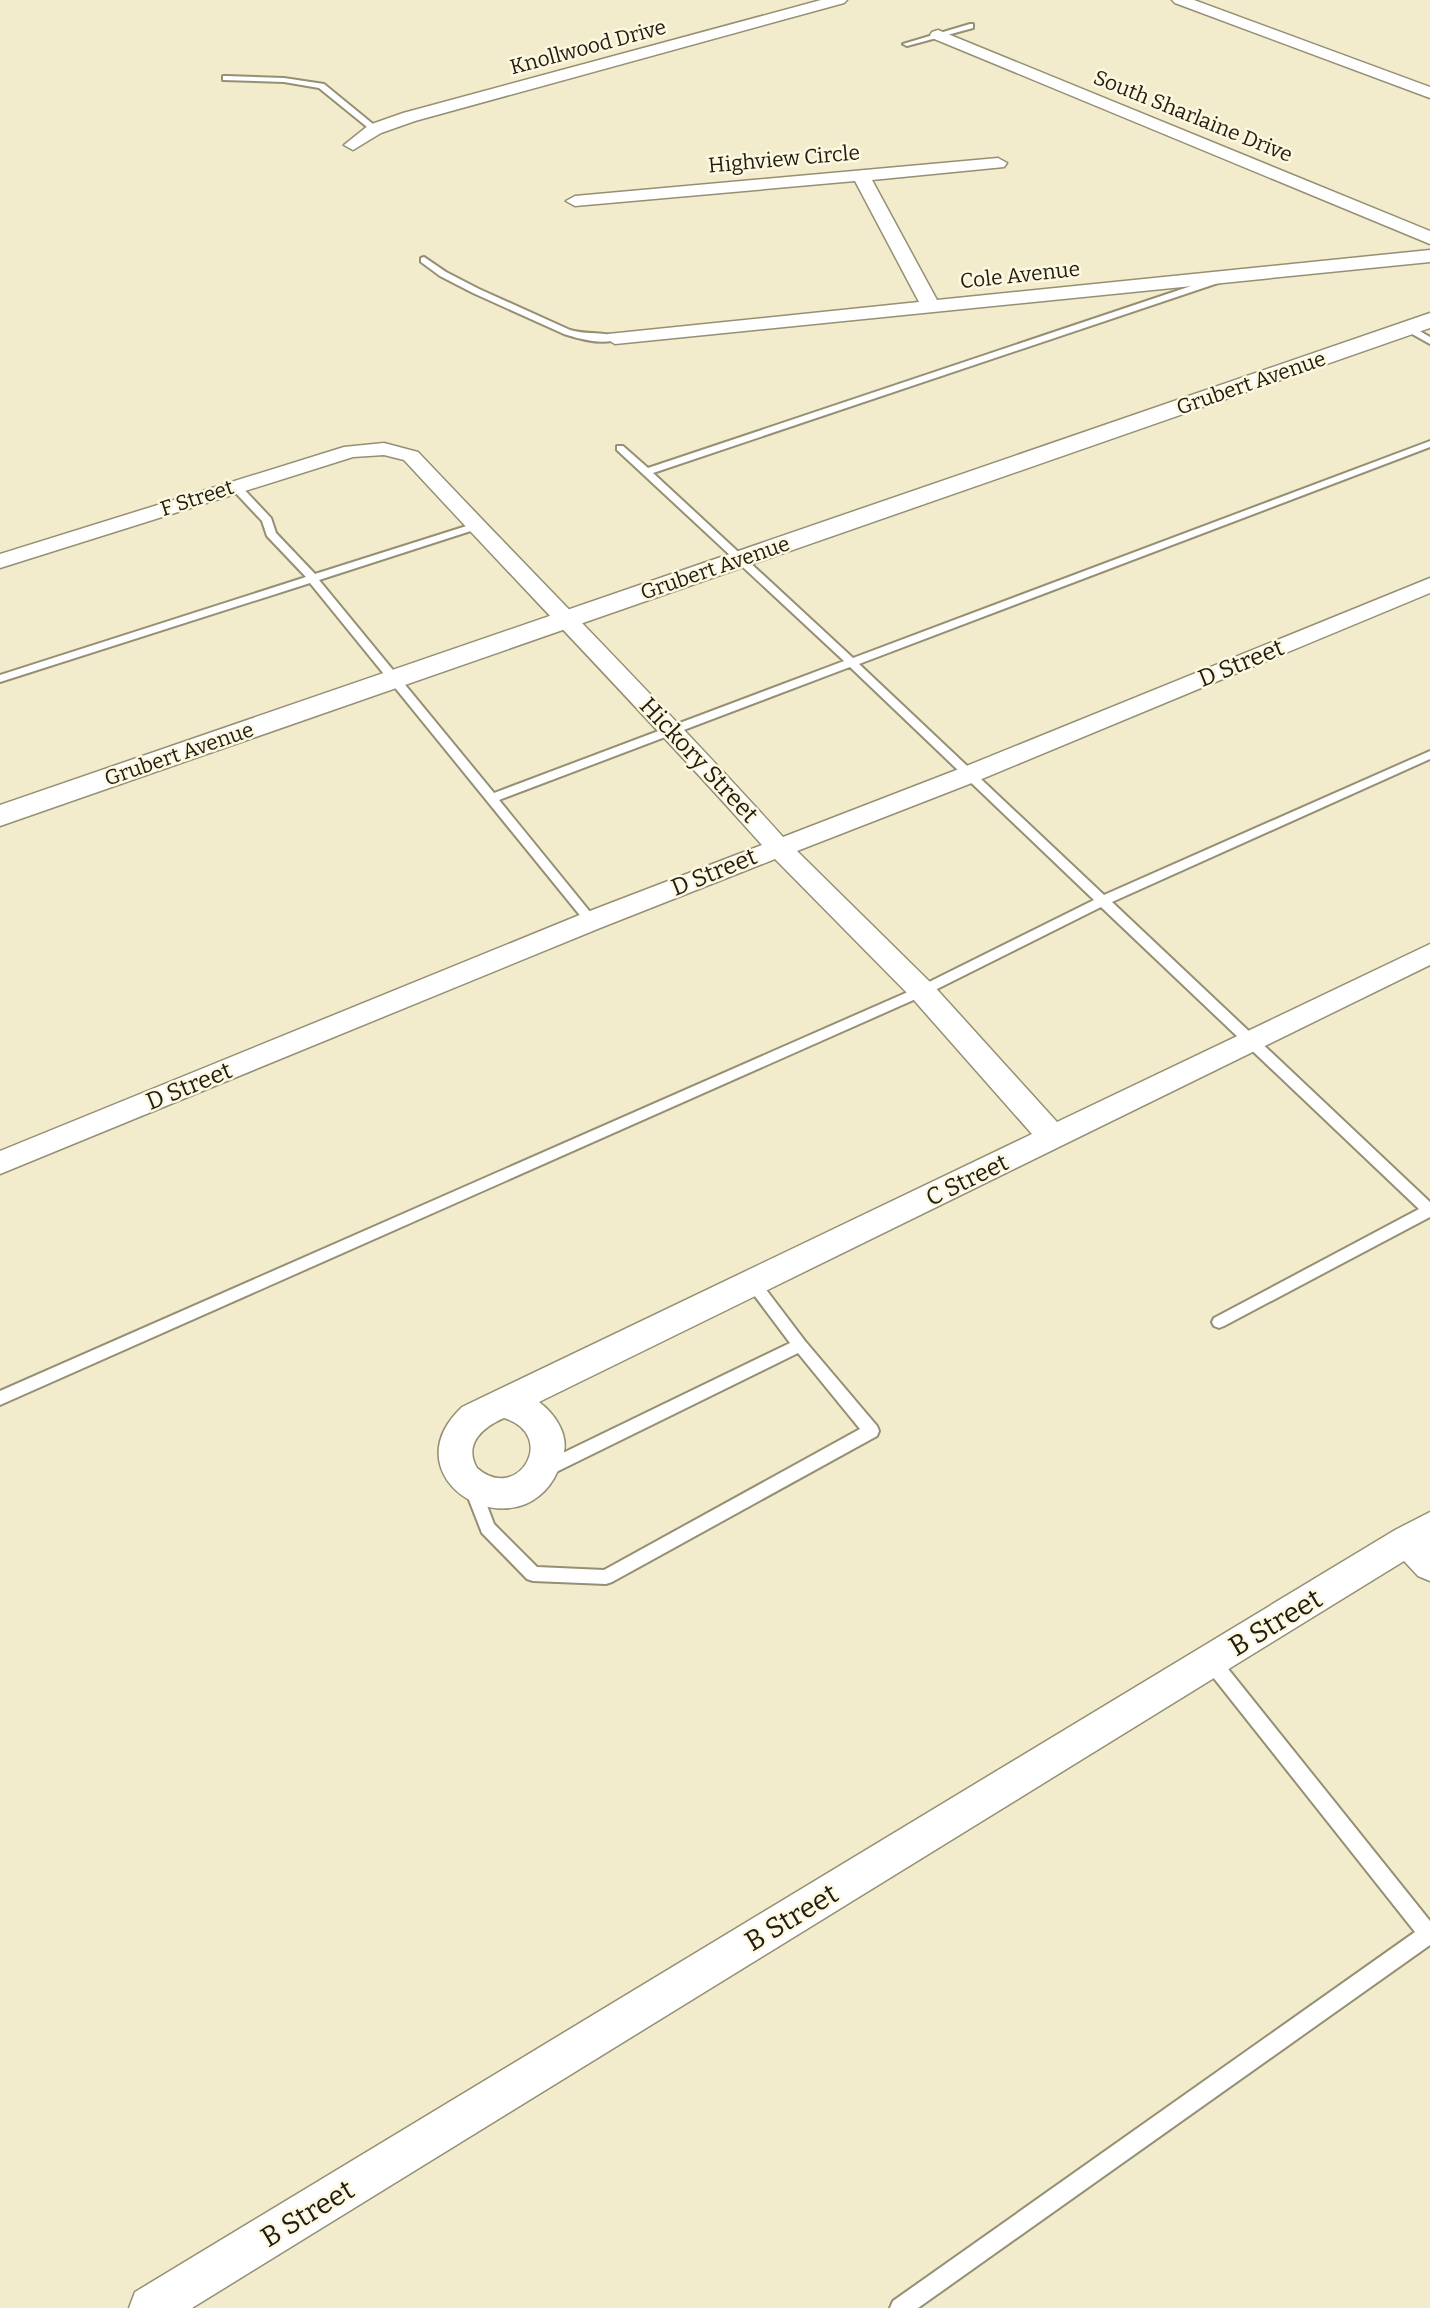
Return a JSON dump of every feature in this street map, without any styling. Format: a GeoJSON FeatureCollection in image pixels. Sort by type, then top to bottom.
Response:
{"type":"FeatureCollection","features":[{"type":"Feature","properties":{"kind":"street","name":"Knollwood Drive"},"geometry":{"type":"LineString","coordinates":[[353,145],[374,129],[839,0]]}},
{"type":"Feature","properties":{"kind":"street"},"geometry":{"type":"LineString","coordinates":[[1180,0],[1430,93]]}},
{"type":"Feature","properties":{"kind":"street","name":"South Sharlaine Drive"},"geometry":{"type":"LineString","coordinates":[[938,35],[1430,238]]}},
{"type":"Feature","properties":{"kind":"street","name":"Highview Circle"},"geometry":{"type":"LineString","coordinates":[[575,201],[998,163]]}},
{"type":"Feature","properties":{"kind":"street"},"geometry":{"type":"LineString","coordinates":[[861,175],[931,306]]}},
{"type":"Feature","properties":{"kind":"street","name":"Cole Avenue"},"geometry":{"type":"LineString","coordinates":[[615,338],[1430,256]]}},
{"type":"Feature","properties":{"kind":"street","name":"Grubert Avenue"},"geometry":{"type":"LineString","coordinates":[[0,816],[739,560],[1423,330]]}},
{"type":"Feature","properties":{"kind":"street","name":"F Street"},"geometry":{"type":"LineString","coordinates":[[0,561],[351,451],[373,448],[397,451]]}},
{"type":"Feature","properties":{"kind":"street","name":"Hickory Street"},"geometry":{"type":"LineString","coordinates":[[397,451],[411,456],[564,620],[674,731],[778,847],[922,991],[1053,1138]]}},
{"type":"Feature","properties":{"kind":"street","name":"D Street"},"geometry":{"type":"LineString","coordinates":[[0,1163],[592,921],[968,775],[1430,585]]}},
{"type":"Feature","properties":{"kind":"street","name":"C Street"},"geometry":{"type":"LineString","coordinates":[[504,1404],[1430,954]]}},
{"type":"Feature","properties":{"kind":"street"},"geometry":{"type":"LineString","coordinates":[[504,1404],[526,1411],[542,1425],[547,1436],[549,1452],[542,1471],[529,1485],[517,1491],[495,1494],[472,1485],[457,1463],[457,1441],[472,1418],[504,1404]]}},
{"type":"Feature","properties":{"kind":"street","name":"B Street"},"geometry":{"type":"LineString","coordinates":[[151,2308],[1211,1661],[1422,1544]]}},
{"type":"Feature","properties":{"kind":"lane"},"geometry":{"type":"LineString","coordinates":[[907,44],[970,26]]}},
{"type":"Feature","properties":{"kind":"lane"},"geometry":{"type":"LineString","coordinates":[[226,78],[284,80],[321,86],[374,129]]}},
{"type":"Feature","properties":{"kind":"lane"},"geometry":{"type":"LineString","coordinates":[[424,260],[443,274],[476,291],[567,332],[583,337],[615,338]]}},
{"type":"Feature","properties":{"kind":"lane"},"geometry":{"type":"LineString","coordinates":[[646,472],[1226,277]]}},
{"type":"Feature","properties":{"kind":"lane"},"geometry":{"type":"LineString","coordinates":[[494,798],[1430,443]]}},
{"type":"Feature","properties":{"kind":"lane"},"geometry":{"type":"LineString","coordinates":[[620,448],[852,663],[1430,1210],[1219,1322]]}},
{"type":"Feature","properties":{"kind":"lane"},"geometry":{"type":"LineString","coordinates":[[235,486],[267,520],[271,534],[313,579],[396,679],[592,921]]}},
{"type":"Feature","properties":{"kind":"lane"},"geometry":{"type":"LineString","coordinates":[[0,679],[476,526]]}},
{"type":"Feature","properties":{"kind":"lane"},"geometry":{"type":"LineString","coordinates":[[0,1398],[922,991],[1102,901],[1430,755]]}},
{"type":"Feature","properties":{"kind":"lane"},"geometry":{"type":"LineString","coordinates":[[472,1485],[488,1528],[533,1574],[606,1577],[871,1431],[753,1283]]}},
{"type":"Feature","properties":{"kind":"lane"},"geometry":{"type":"LineString","coordinates":[[542,1471],[800,1345]]}},
{"type":"Feature","properties":{"kind":"lane"},"geometry":{"type":"LineString","coordinates":[[900,2308],[1429,1934],[1211,1661]]}}]}
